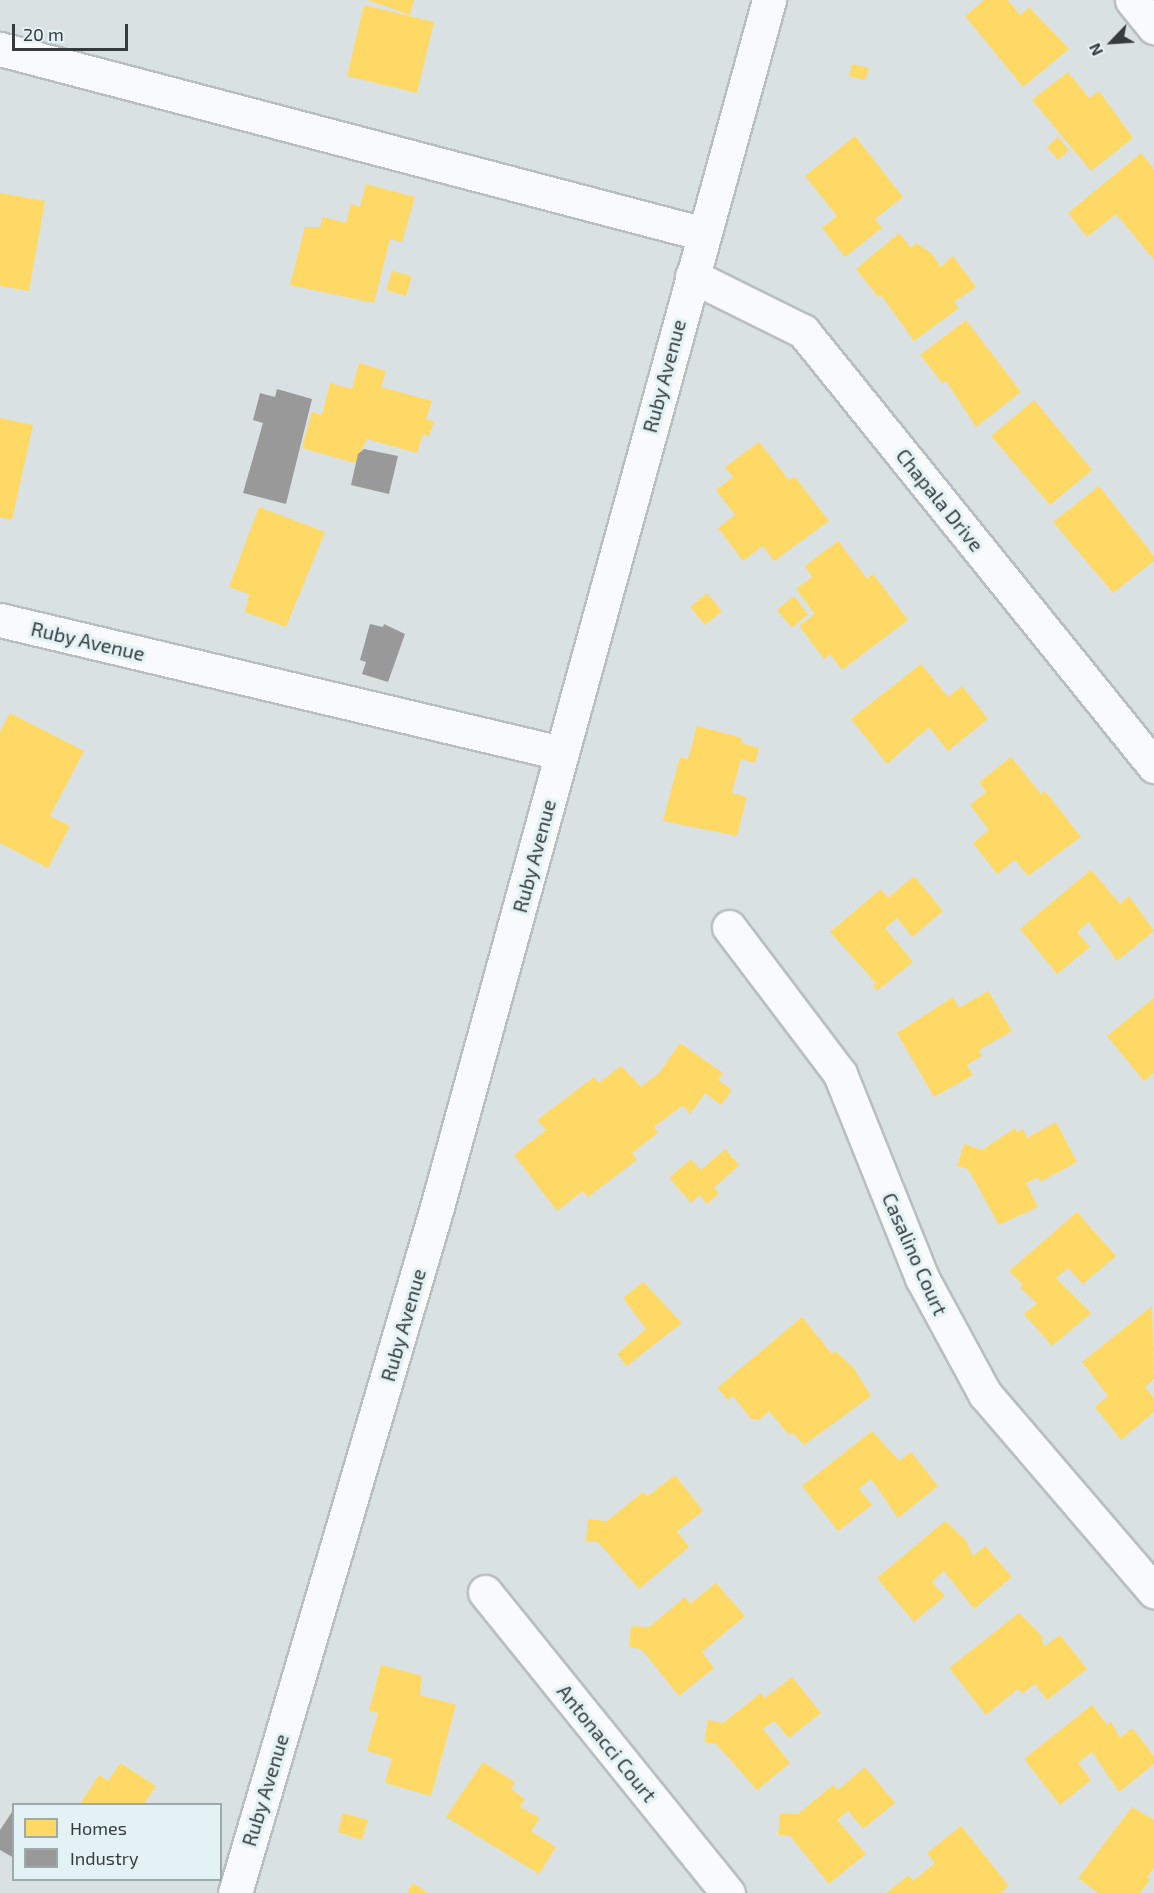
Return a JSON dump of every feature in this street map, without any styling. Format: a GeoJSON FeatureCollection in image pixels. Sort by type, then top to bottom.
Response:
{"type":"FeatureCollection","features":[{"type":"Feature","properties":{"kind":"street","name":"Ruby Avenue"},"geometry":{"type":"LineString","coordinates":[[235,1893],[434,1219],[769,0]]}},
{"type":"Feature","properties":{"kind":"street"},"geometry":{"type":"LineString","coordinates":[[1132,0],[1154,27]]}},
{"type":"Feature","properties":{"kind":"street"},"geometry":{"type":"LineString","coordinates":[[0,49],[704,234]]}},
{"type":"Feature","properties":{"kind":"street","name":"Chapala Drive"},"geometry":{"type":"LineString","coordinates":[[692,276],[803,331],[1154,766]]}},
{"type":"Feature","properties":{"kind":"street","name":"Ruby Avenue"},"geometry":{"type":"LineString","coordinates":[[0,621],[561,753]]}},
{"type":"Feature","properties":{"kind":"street","name":"Casalino Court"},"geometry":{"type":"LineString","coordinates":[[729,927],[840,1074],[922,1278],[985,1394],[1154,1591]]}},
{"type":"Feature","properties":{"kind":"street","name":"Antonacci Court"},"geometry":{"type":"LineString","coordinates":[[485,1592],[728,1893]]}},
{"type":"Feature","properties":{"kind":"building: Homes"},"geometry":{"type":"Polygon","coordinates":[[[368,0],[414,0],[410,15],[368,0]]]}},
{"type":"Feature","properties":{"kind":"building: Homes"},"geometry":{"type":"Polygon","coordinates":[[[984,0],[1008,0],[1020,15],[1029,7],[1069,49],[1023,87],[965,16],[984,0]]]}},
{"type":"Feature","properties":{"kind":"building: Homes"},"geometry":{"type":"Polygon","coordinates":[[[364,5],[434,22],[417,93],[347,76],[364,5]]]}},
{"type":"Feature","properties":{"kind":"building: Homes"},"geometry":{"type":"Polygon","coordinates":[[[852,64],[869,68],[865,80],[849,76],[852,64]]]}},
{"type":"Feature","properties":{"kind":"building: Homes"},"geometry":{"type":"Polygon","coordinates":[[[1068,72],[1089,98],[1099,91],[1133,138],[1091,171],[1032,100],[1068,72]]]}},
{"type":"Feature","properties":{"kind":"building: Homes"},"geometry":{"type":"Polygon","coordinates":[[[855,136],[903,197],[875,219],[882,228],[845,257],[822,228],[837,216],[805,176],[855,136]]]}},
{"type":"Feature","properties":{"kind":"building: Homes"},"geometry":{"type":"Polygon","coordinates":[[[1058,137],[1069,150],[1058,160],[1047,147],[1058,137]]]}},
{"type":"Feature","properties":{"kind":"building: Homes"},"geometry":{"type":"Polygon","coordinates":[[[1141,153],[1154,169],[1154,260],[1116,214],[1087,237],[1068,213],[1141,153]]]}},
{"type":"Feature","properties":{"kind":"building: Homes"},"geometry":{"type":"Polygon","coordinates":[[[366,184],[415,197],[402,242],[390,239],[374,303],[290,285],[305,227],[320,227],[323,217],[346,223],[351,204],[360,207],[366,184]]]}},
{"type":"Feature","properties":{"kind":"building: Homes"},"geometry":{"type":"Polygon","coordinates":[[[0,193],[45,201],[29,291],[0,286],[0,193]]]}},
{"type":"Feature","properties":{"kind":"building: Homes"},"geometry":{"type":"Polygon","coordinates":[[[899,233],[911,248],[916,243],[931,253],[941,267],[953,256],[976,287],[954,302],[959,308],[914,341],[881,295],[878,297],[856,269],[899,233]]]}},
{"type":"Feature","properties":{"kind":"building: Homes"},"geometry":{"type":"Polygon","coordinates":[[[392,271],[412,276],[406,296],[386,290],[392,271]]]}},
{"type":"Feature","properties":{"kind":"building: Homes"},"geometry":{"type":"Polygon","coordinates":[[[966,320],[1021,392],[976,427],[946,381],[943,384],[920,355],[966,320]]]}},
{"type":"Feature","properties":{"kind":"building: Homes"},"geometry":{"type":"Polygon","coordinates":[[[359,363],[386,371],[381,387],[432,401],[426,419],[434,422],[429,436],[423,434],[417,453],[367,439],[355,463],[302,448],[312,412],[322,415],[330,383],[352,389],[359,363]]]}},
{"type":"Feature","properties":{"kind":"building: Homes"},"geometry":{"type":"Polygon","coordinates":[[[1034,400],[1092,470],[1050,505],[991,436],[1034,400]]]}},
{"type":"Feature","properties":{"kind":"building: Homes"},"geometry":{"type":"Polygon","coordinates":[[[0,418],[33,425],[12,520],[0,517],[0,418]]]}},
{"type":"Feature","properties":{"kind":"building: Homes"},"geometry":{"type":"Polygon","coordinates":[[[759,442],[789,480],[794,476],[829,521],[774,561],[763,546],[743,561],[718,528],[735,515],[716,490],[733,477],[725,467],[759,442]]]}},
{"type":"Feature","properties":{"kind":"building: Homes"},"geometry":{"type":"Polygon","coordinates":[[[1099,486],[1154,556],[1154,561],[1113,593],[1053,522],[1099,486]]]}},
{"type":"Feature","properties":{"kind":"building: Homes"},"geometry":{"type":"Polygon","coordinates":[[[259,507],[325,532],[286,627],[245,612],[249,594],[229,587],[259,507]]]}},
{"type":"Feature","properties":{"kind":"building: Homes"},"geometry":{"type":"Polygon","coordinates":[[[838,541],[867,579],[873,574],[908,620],[842,670],[830,654],[824,659],[799,626],[815,614],[796,589],[812,577],[805,566],[838,541]]]}},
{"type":"Feature","properties":{"kind":"building: Homes"},"geometry":{"type":"Polygon","coordinates":[[[707,593],[722,611],[705,625],[690,607],[707,593]]]}},
{"type":"Feature","properties":{"kind":"building: Homes"},"geometry":{"type":"Polygon","coordinates":[[[794,596],[808,614],[792,628],[777,610],[794,596]]]}},
{"type":"Feature","properties":{"kind":"building: Homes"},"geometry":{"type":"Polygon","coordinates":[[[921,664],[948,697],[962,686],[988,719],[948,751],[929,727],[887,764],[851,719],[921,664]]]}},
{"type":"Feature","properties":{"kind":"building: Homes"},"geometry":{"type":"Polygon","coordinates":[[[10,713],[84,751],[50,816],[70,826],[48,868],[0,843],[0,732],[10,713]]]}},
{"type":"Feature","properties":{"kind":"building: Homes"},"geometry":{"type":"Polygon","coordinates":[[[697,726],[742,738],[741,743],[759,748],[755,763],[741,759],[732,793],[747,797],[737,836],[663,821],[680,757],[688,759],[697,726]]]}},
{"type":"Feature","properties":{"kind":"building: Homes"},"geometry":{"type":"Polygon","coordinates":[[[1011,757],[1041,794],[1045,791],[1081,837],[1028,876],[1015,860],[997,874],[973,843],[989,830],[970,805],[986,792],[979,782],[1011,757]]]}},
{"type":"Feature","properties":{"kind":"building: Homes"},"geometry":{"type":"Polygon","coordinates":[[[1091,870],[1120,904],[1129,896],[1154,931],[1117,961],[1089,922],[1077,932],[1090,947],[1057,974],[1020,929],[1091,870]]]}},
{"type":"Feature","properties":{"kind":"building: Homes"},"geometry":{"type":"Polygon","coordinates":[[[914,876],[943,911],[912,937],[897,918],[885,928],[913,962],[877,991],[873,985],[876,983],[830,932],[881,889],[888,898],[914,876]]]}},
{"type":"Feature","properties":{"kind":"building: Homes"},"geometry":{"type":"Polygon","coordinates":[[[988,991],[1012,1031],[979,1050],[982,1056],[967,1065],[973,1075],[934,1097],[897,1033],[953,997],[959,1008],[988,991]]]}},
{"type":"Feature","properties":{"kind":"building: Homes"},"geometry":{"type":"Polygon","coordinates":[[[1154,998],[1154,1073],[1144,1081],[1107,1036],[1154,998]]]}},
{"type":"Feature","properties":{"kind":"building: Homes"},"geometry":{"type":"Polygon","coordinates":[[[680,1043],[723,1073],[718,1080],[732,1090],[721,1105],[705,1093],[690,1114],[683,1105],[654,1127],[658,1133],[632,1153],[637,1160],[588,1197],[583,1191],[557,1211],[514,1155],[546,1130],[537,1120],[594,1077],[599,1083],[621,1066],[641,1087],[659,1073],[680,1043]]]}},
{"type":"Feature","properties":{"kind":"building: Homes"},"geometry":{"type":"Polygon","coordinates":[[[1056,1122],[1077,1162],[1040,1182],[1038,1177],[1026,1183],[1038,1207],[999,1225],[968,1169],[957,1166],[964,1144],[982,1150],[1015,1128],[1017,1132],[1023,1129],[1027,1138],[1056,1122]]]}},
{"type":"Feature","properties":{"kind":"building: Homes"},"geometry":{"type":"Polygon","coordinates":[[[725,1149],[739,1165],[714,1188],[719,1193],[707,1204],[700,1195],[691,1203],[669,1178],[691,1159],[701,1170],[725,1149]]]}},
{"type":"Feature","properties":{"kind":"building: Homes"},"geometry":{"type":"Polygon","coordinates":[[[1077,1212],[1116,1256],[1083,1284],[1068,1268],[1056,1278],[1091,1313],[1052,1346],[1024,1314],[1037,1303],[1020,1288],[1023,1285],[1009,1271],[1077,1212]]]}},
{"type":"Feature","properties":{"kind":"building: Homes"},"geometry":{"type":"Polygon","coordinates":[[[643,1282],[682,1323],[627,1366],[617,1354],[646,1329],[623,1298],[643,1282]]]}},
{"type":"Feature","properties":{"kind":"building: Homes"},"geometry":{"type":"Polygon","coordinates":[[[1152,1306],[1154,1379],[1145,1387],[1154,1398],[1154,1412],[1121,1440],[1095,1407],[1108,1396],[1082,1362],[1152,1306]]]}},
{"type":"Feature","properties":{"kind":"building: Homes"},"geometry":{"type":"Polygon","coordinates":[[[802,1317],[832,1354],[835,1351],[853,1367],[871,1396],[804,1445],[793,1433],[789,1435],[769,1411],[759,1420],[751,1419],[733,1396],[728,1400],[717,1388],[802,1317]]]}},
{"type":"Feature","properties":{"kind":"building: Homes"},"geometry":{"type":"Polygon","coordinates":[[[872,1431],[899,1461],[911,1452],[938,1486],[898,1518],[871,1479],[859,1489],[872,1505],[838,1531],[802,1486],[872,1431]]]}},
{"type":"Feature","properties":{"kind":"building: Homes"},"geometry":{"type":"Polygon","coordinates":[[[675,1475],[703,1511],[677,1531],[689,1547],[639,1589],[598,1542],[586,1541],[588,1519],[607,1521],[643,1492],[648,1496],[675,1475]]]}},
{"type":"Feature","properties":{"kind":"building: Homes"},"geometry":{"type":"Polygon","coordinates":[[[945,1521],[966,1541],[973,1556],[985,1546],[1012,1577],[974,1609],[944,1571],[932,1582],[945,1596],[914,1622],[877,1578],[945,1521]]]}},
{"type":"Feature","properties":{"kind":"building: Homes"},"geometry":{"type":"Polygon","coordinates":[[[716,1583],[745,1616],[702,1652],[714,1668],[679,1696],[641,1649],[629,1647],[631,1626],[649,1627],[685,1597],[690,1604],[716,1583]]]}},
{"type":"Feature","properties":{"kind":"building: Homes"},"geometry":{"type":"Polygon","coordinates":[[[1019,1613],[1044,1638],[1041,1640],[1045,1646],[1060,1635],[1087,1669],[1047,1700],[1035,1684],[1022,1694],[1018,1689],[986,1715],[949,1668],[1019,1613]]]}},
{"type":"Feature","properties":{"kind":"building: Homes"},"geometry":{"type":"Polygon","coordinates":[[[381,1665],[422,1676],[420,1695],[456,1705],[431,1796],[385,1783],[392,1758],[367,1751],[378,1713],[369,1711],[381,1665]]]}},
{"type":"Feature","properties":{"kind":"building: Homes"},"geometry":{"type":"Polygon","coordinates":[[[792,1677],[821,1713],[789,1738],[774,1721],[763,1729],[790,1763],[757,1790],[716,1744],[704,1742],[708,1720],[723,1723],[761,1693],[765,1698],[792,1677]]]}},
{"type":"Feature","properties":{"kind":"building: Homes"},"geometry":{"type":"Polygon","coordinates":[[[1092,1705],[1107,1725],[1111,1722],[1120,1738],[1132,1728],[1154,1756],[1154,1764],[1119,1792],[1092,1752],[1078,1763],[1091,1780],[1060,1805],[1024,1759],[1092,1705]]]}},
{"type":"Feature","properties":{"kind":"building: Homes"},"geometry":{"type":"Polygon","coordinates":[[[483,1762],[515,1782],[511,1789],[525,1799],[520,1807],[540,1818],[531,1831],[556,1847],[539,1874],[446,1817],[483,1762]]]}},
{"type":"Feature","properties":{"kind":"building: Homes"},"geometry":{"type":"Polygon","coordinates":[[[120,1763],[156,1786],[145,1803],[81,1803],[99,1775],[108,1781],[120,1763]]]}},
{"type":"Feature","properties":{"kind":"building: Homes"},"geometry":{"type":"Polygon","coordinates":[[[865,1767],[895,1803],[863,1829],[848,1811],[837,1820],[866,1854],[829,1884],[790,1836],[778,1835],[780,1813],[798,1814],[833,1785],[838,1790],[865,1767]]]}},
{"type":"Feature","properties":{"kind":"building: Homes"},"geometry":{"type":"Polygon","coordinates":[[[1132,1807],[1154,1820],[1154,1868],[1147,1877],[1150,1880],[1140,1893],[1098,1893],[1078,1878],[1132,1807]]]}},
{"type":"Feature","properties":{"kind":"building: Homes"},"geometry":{"type":"Polygon","coordinates":[[[343,1813],[368,1820],[362,1840],[338,1832],[343,1813]]]}},
{"type":"Feature","properties":{"kind":"building: Homes"},"geometry":{"type":"Polygon","coordinates":[[[961,1826],[1009,1886],[1000,1893],[886,1893],[909,1875],[913,1881],[935,1863],[927,1853],[961,1826]]]}},
{"type":"Feature","properties":{"kind":"building: Homes"},"geometry":{"type":"Polygon","coordinates":[[[413,1883],[428,1893],[407,1893],[413,1883]]]}},
{"type":"Feature","properties":{"kind":"building: Industry"},"geometry":{"type":"Polygon","coordinates":[[[277,389],[312,399],[286,504],[243,493],[263,423],[253,420],[260,393],[275,397],[277,389]]]}},
{"type":"Feature","properties":{"kind":"building: Industry"},"geometry":{"type":"Polygon","coordinates":[[[364,449],[398,456],[389,494],[351,485],[358,454],[364,449]]]}},
{"type":"Feature","properties":{"kind":"building: Industry"},"geometry":{"type":"Polygon","coordinates":[[[370,624],[383,627],[384,624],[405,634],[388,682],[362,674],[366,662],[360,660],[370,624]]]}},
{"type":"Feature","properties":{"kind":"building: Industry"},"geometry":{"type":"Polygon","coordinates":[[[12,1812],[12,1857],[0,1850],[0,1830],[12,1812]]]}}]}
